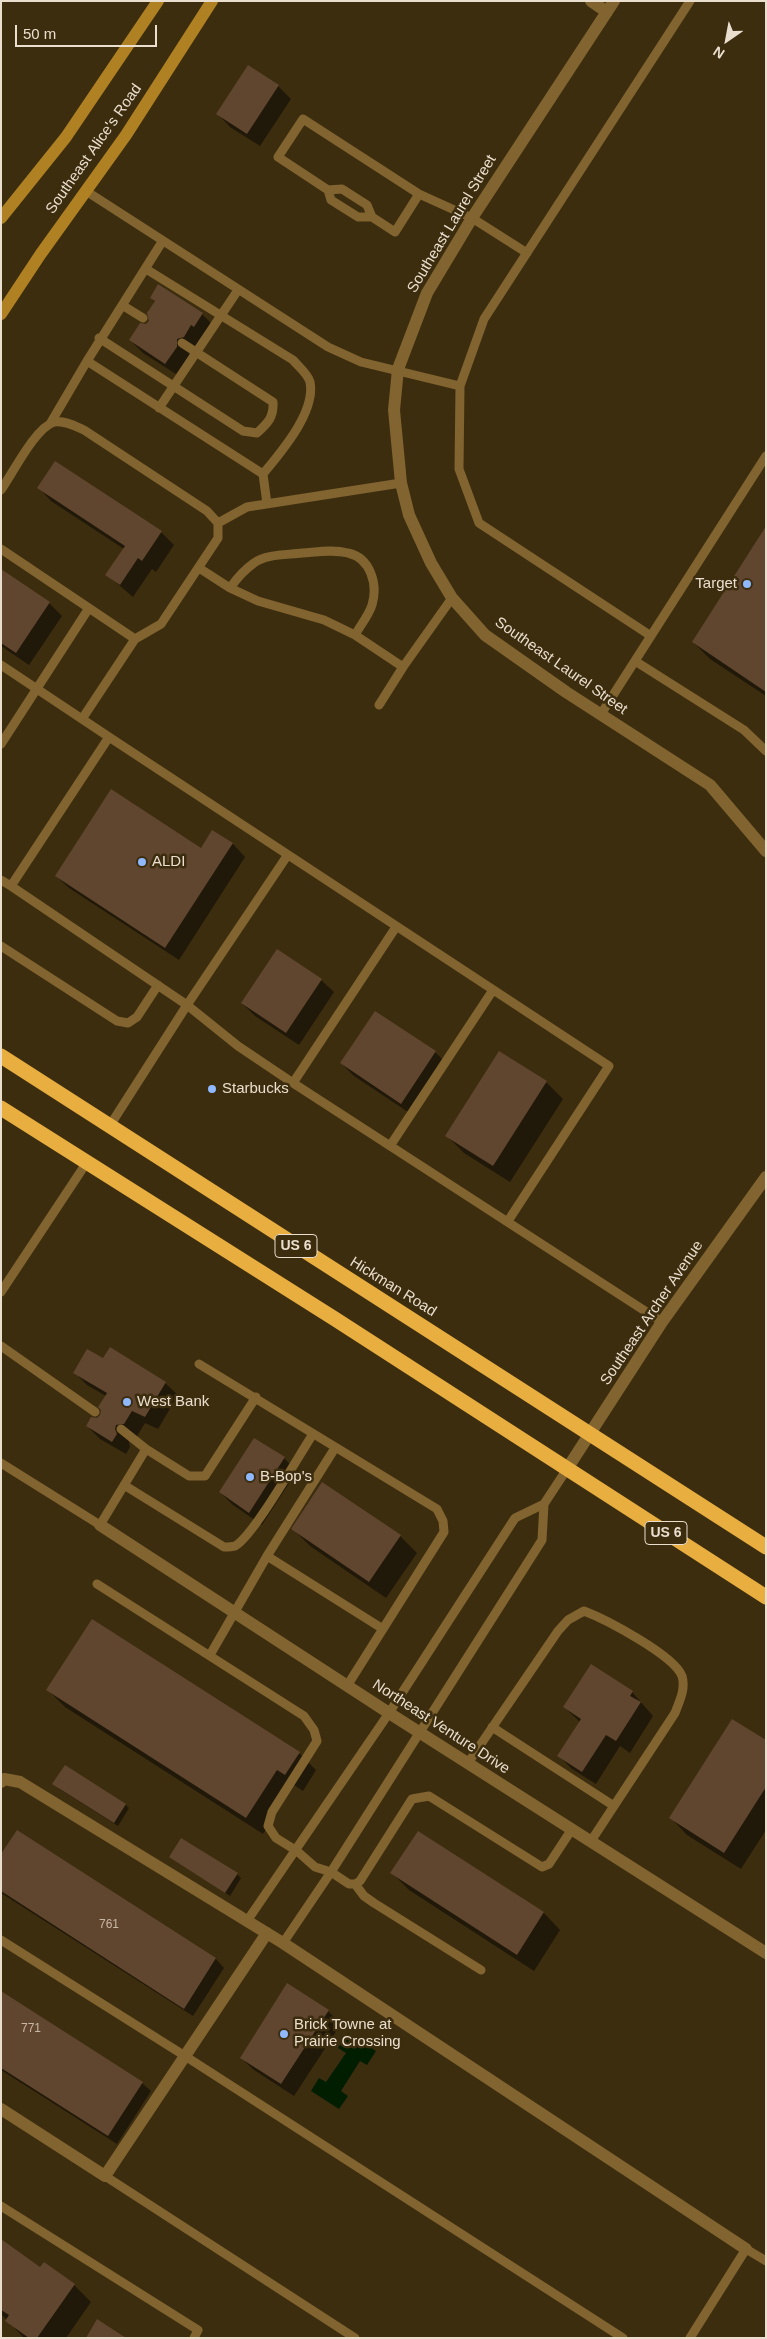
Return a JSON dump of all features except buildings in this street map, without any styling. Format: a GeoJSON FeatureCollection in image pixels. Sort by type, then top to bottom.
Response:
{"type":"FeatureCollection","features":[{"type":"Feature","properties":{"kind":"highway","name":"Hickman Road"},"geometry":{"type":"LineString","coordinates":[[1,1056],[766,1547]]}},
{"type":"Feature","properties":{"kind":"highway","name":"US 6"},"geometry":{"type":"LineString","coordinates":[[1,1108],[766,1597]]}},
{"type":"Feature","properties":{"kind":"main road","name":"Southeast Alice's Road"},"geometry":{"type":"LineString","coordinates":[[1,218],[66,137],[158,1]]}},
{"type":"Feature","properties":{"kind":"main road","name":"Southeast Alice's Road"},"geometry":{"type":"LineString","coordinates":[[1,314],[126,135],[212,1]]}},
{"type":"Feature","properties":{"kind":"street"},"geometry":{"type":"LineString","coordinates":[[591,1],[610,7]]}},
{"type":"Feature","properties":{"kind":"street","name":"Southeast Laurel Street"},"geometry":{"type":"LineString","coordinates":[[610,7],[472,218],[427,293],[398,369],[394,410],[400,483],[409,515],[431,563],[452,598],[485,635],[710,785],[766,851]]}},
{"type":"Feature","properties":{"kind":"street","name":"Southeast Archer Avenue"},"geometry":{"type":"LineString","coordinates":[[567,1470],[662,1322],[766,1177]]}},
{"type":"Feature","properties":{"kind":"street","name":"Northeast Venture Drive"},"geometry":{"type":"LineString","coordinates":[[100,1525],[418,1732],[766,1953]]}},
{"type":"Feature","properties":{"kind":"street"},"geometry":{"type":"LineString","coordinates":[[1,1782],[4,1780],[20,1782],[267,1933],[746,2249]]}},
{"type":"Feature","properties":{"kind":"street"},"geometry":{"type":"LineString","coordinates":[[1,2109],[105,2176],[267,1933]]}},
{"type":"Feature","properties":{"kind":"lane"},"geometry":{"type":"LineString","coordinates":[[651,636],[479,523],[459,469],[460,386],[484,319],[690,1]]}},
{"type":"Feature","properties":{"kind":"lane"},"geometry":{"type":"LineString","coordinates":[[372,217],[367,205],[342,189],[328,190],[278,157],[303,119],[420,194],[472,218],[527,253]]}},
{"type":"Feature","properties":{"kind":"lane"},"geometry":{"type":"LineString","coordinates":[[328,190],[331,200],[358,217],[372,217],[395,232],[420,194]]}},
{"type":"Feature","properties":{"kind":"lane"},"geometry":{"type":"LineString","coordinates":[[86,191],[162,242],[328,347],[361,362],[398,369],[460,386]]}},
{"type":"Feature","properties":{"kind":"lane"},"geometry":{"type":"LineString","coordinates":[[50,424],[99,338],[162,242]]}},
{"type":"Feature","properties":{"kind":"lane"},"geometry":{"type":"LineString","coordinates":[[146,269],[293,360],[310,380],[311,397],[304,414],[288,443],[263,474],[266,504]]}},
{"type":"Feature","properties":{"kind":"lane"},"geometry":{"type":"LineString","coordinates":[[159,408],[238,290]]}},
{"type":"Feature","properties":{"kind":"lane"},"geometry":{"type":"LineString","coordinates":[[122,305],[143,318]]}},
{"type":"Feature","properties":{"kind":"lane"},"geometry":{"type":"LineString","coordinates":[[99,338],[243,431],[257,433],[267,424],[274,413],[273,402],[182,343]]}},
{"type":"Feature","properties":{"kind":"lane"},"geometry":{"type":"LineString","coordinates":[[87,361],[263,474]]}},
{"type":"Feature","properties":{"kind":"lane"},"geometry":{"type":"LineString","coordinates":[[1,490],[42,428],[55,422],[70,423],[84,430],[207,510],[218,522],[218,538],[161,624],[135,639],[82,719]]}},
{"type":"Feature","properties":{"kind":"lane"},"geometry":{"type":"LineString","coordinates":[[601,714],[766,456]]}},
{"type":"Feature","properties":{"kind":"lane"},"geometry":{"type":"LineString","coordinates":[[218,522],[247,507],[400,483]]}},
{"type":"Feature","properties":{"kind":"lane"},"geometry":{"type":"LineString","coordinates":[[1,549],[135,639]]}},
{"type":"Feature","properties":{"kind":"lane"},"geometry":{"type":"LineString","coordinates":[[230,588],[240,574],[255,562],[279,555],[330,551],[349,553],[364,562],[373,576],[372,606],[355,635]]}},
{"type":"Feature","properties":{"kind":"lane"},"geometry":{"type":"LineString","coordinates":[[199,568],[230,588],[258,601],[324,620],[355,635],[402,667]]}},
{"type":"Feature","properties":{"kind":"lane"},"geometry":{"type":"LineString","coordinates":[[379,705],[402,667],[452,598]]}},
{"type":"Feature","properties":{"kind":"lane"},"geometry":{"type":"LineString","coordinates":[[1,744],[5,731],[38,690],[90,608]]}},
{"type":"Feature","properties":{"kind":"lane"},"geometry":{"type":"LineString","coordinates":[[635,661],[744,730],[766,751]]}},
{"type":"Feature","properties":{"kind":"lane"},"geometry":{"type":"LineString","coordinates":[[1,665],[287,856],[609,1066],[508,1221]]}},
{"type":"Feature","properties":{"kind":"lane"},"geometry":{"type":"LineString","coordinates":[[11,886],[109,737]]}},
{"type":"Feature","properties":{"kind":"lane"},"geometry":{"type":"LineString","coordinates":[[109,1127],[187,1005],[287,856]]}},
{"type":"Feature","properties":{"kind":"lane"},"geometry":{"type":"LineString","coordinates":[[1,880],[187,1005],[238,1046],[293,1083],[662,1322]]}},
{"type":"Feature","properties":{"kind":"lane"},"geometry":{"type":"LineString","coordinates":[[293,1083],[396,927]]}},
{"type":"Feature","properties":{"kind":"lane"},"geometry":{"type":"LineString","coordinates":[[1,946],[117,1021],[128,1023],[137,1017],[158,985]]}},
{"type":"Feature","properties":{"kind":"lane"},"geometry":{"type":"LineString","coordinates":[[390,1146],[493,990]]}},
{"type":"Feature","properties":{"kind":"lane"},"geometry":{"type":"LineString","coordinates":[[1,1292],[87,1162]]}},
{"type":"Feature","properties":{"kind":"lane"},"geometry":{"type":"LineString","coordinates":[[1,1346],[95,1412]]}},
{"type":"Feature","properties":{"kind":"lane"},"geometry":{"type":"LineString","coordinates":[[200,1364],[437,1509],[443,1521],[444,1532],[347,1686]]}},
{"type":"Feature","properties":{"kind":"lane"},"geometry":{"type":"LineString","coordinates":[[121,1429],[146,1450],[189,1476],[205,1476],[256,1397]]}},
{"type":"Feature","properties":{"kind":"lane"},"geometry":{"type":"LineString","coordinates":[[124,1485],[224,1547],[234,1547],[245,1538],[264,1511],[313,1434]]}},
{"type":"Feature","properties":{"kind":"lane"},"geometry":{"type":"LineString","coordinates":[[210,1656],[267,1556],[335,1448]]}},
{"type":"Feature","properties":{"kind":"lane"},"geometry":{"type":"LineString","coordinates":[[1,1463],[100,1525],[146,1450]]}},
{"type":"Feature","properties":{"kind":"lane"},"geometry":{"type":"LineString","coordinates":[[247,1921],[280,1869],[296,1850],[389,1713],[515,1518],[544,1504],[567,1470]]}},
{"type":"Feature","properties":{"kind":"lane"},"geometry":{"type":"LineString","coordinates":[[282,1943],[331,1872],[418,1732],[542,1540],[544,1504]]}},
{"type":"Feature","properties":{"kind":"lane"},"geometry":{"type":"LineString","coordinates":[[267,1556],[383,1629]]}},
{"type":"Feature","properties":{"kind":"lane"},"geometry":{"type":"LineString","coordinates":[[96,1584],[304,1716],[314,1730],[317,1741],[272,1812],[268,1826],[276,1838],[296,1850],[315,1867],[331,1872],[349,1884],[355,1884],[360,1881],[412,1798],[420,1796],[429,1796],[542,1867],[549,1864],[572,1830]]}},
{"type":"Feature","properties":{"kind":"lane"},"geometry":{"type":"LineString","coordinates":[[468,1763],[558,1631],[568,1620],[584,1611],[601,1617],[665,1656],[682,1676],[682,1693],[674,1713],[591,1841]]}},
{"type":"Feature","properties":{"kind":"lane"},"geometry":{"type":"LineString","coordinates":[[492,1727],[614,1806]]}},
{"type":"Feature","properties":{"kind":"lane"},"geometry":{"type":"LineString","coordinates":[[355,1884],[364,1896],[374,1903],[481,1970]]}},
{"type":"Feature","properties":{"kind":"lane"},"geometry":{"type":"LineString","coordinates":[[1,1940],[623,2338]]}},
{"type":"Feature","properties":{"kind":"lane"},"geometry":{"type":"LineString","coordinates":[[105,2176],[356,2338]]}},
{"type":"Feature","properties":{"kind":"lane"},"geometry":{"type":"LineString","coordinates":[[1,2206],[198,2330],[194,2338]]}},
{"type":"Feature","properties":{"kind":"lane"},"geometry":{"type":"LineString","coordinates":[[690,2338],[746,2249],[766,2261]]}},
{"type":"Feature","properties":{"kind":"shaded area"},"geometry":{"type":"Polygon","coordinates":[[[348,2033],[376,2051],[367,2065],[360,2061],[341,2091],[348,2096],[339,2109],[311,2091],[319,2078],[326,2082],[346,2053],[338,2048],[348,2033]]]}},
{"type":"Feature","properties":{"kind":"place","name":"Target"},"geometry":{"type":"Point","coordinates":[747,584]}},
{"type":"Feature","properties":{"kind":"place","name":"ALDI"},"geometry":{"type":"Point","coordinates":[142,862]}},
{"type":"Feature","properties":{"kind":"place","name":"Starbucks"},"geometry":{"type":"Point","coordinates":[212,1089]}},
{"type":"Feature","properties":{"kind":"place","name":"West Bank"},"geometry":{"type":"Point","coordinates":[127,1402]}},
{"type":"Feature","properties":{"kind":"place","name":"B-Bop's"},"geometry":{"type":"Point","coordinates":[250,1477]}},
{"type":"Feature","properties":{"kind":"place","name":"Brick Towne at Prairie Crossing"},"geometry":{"type":"Point","coordinates":[284,2034]}}]}
